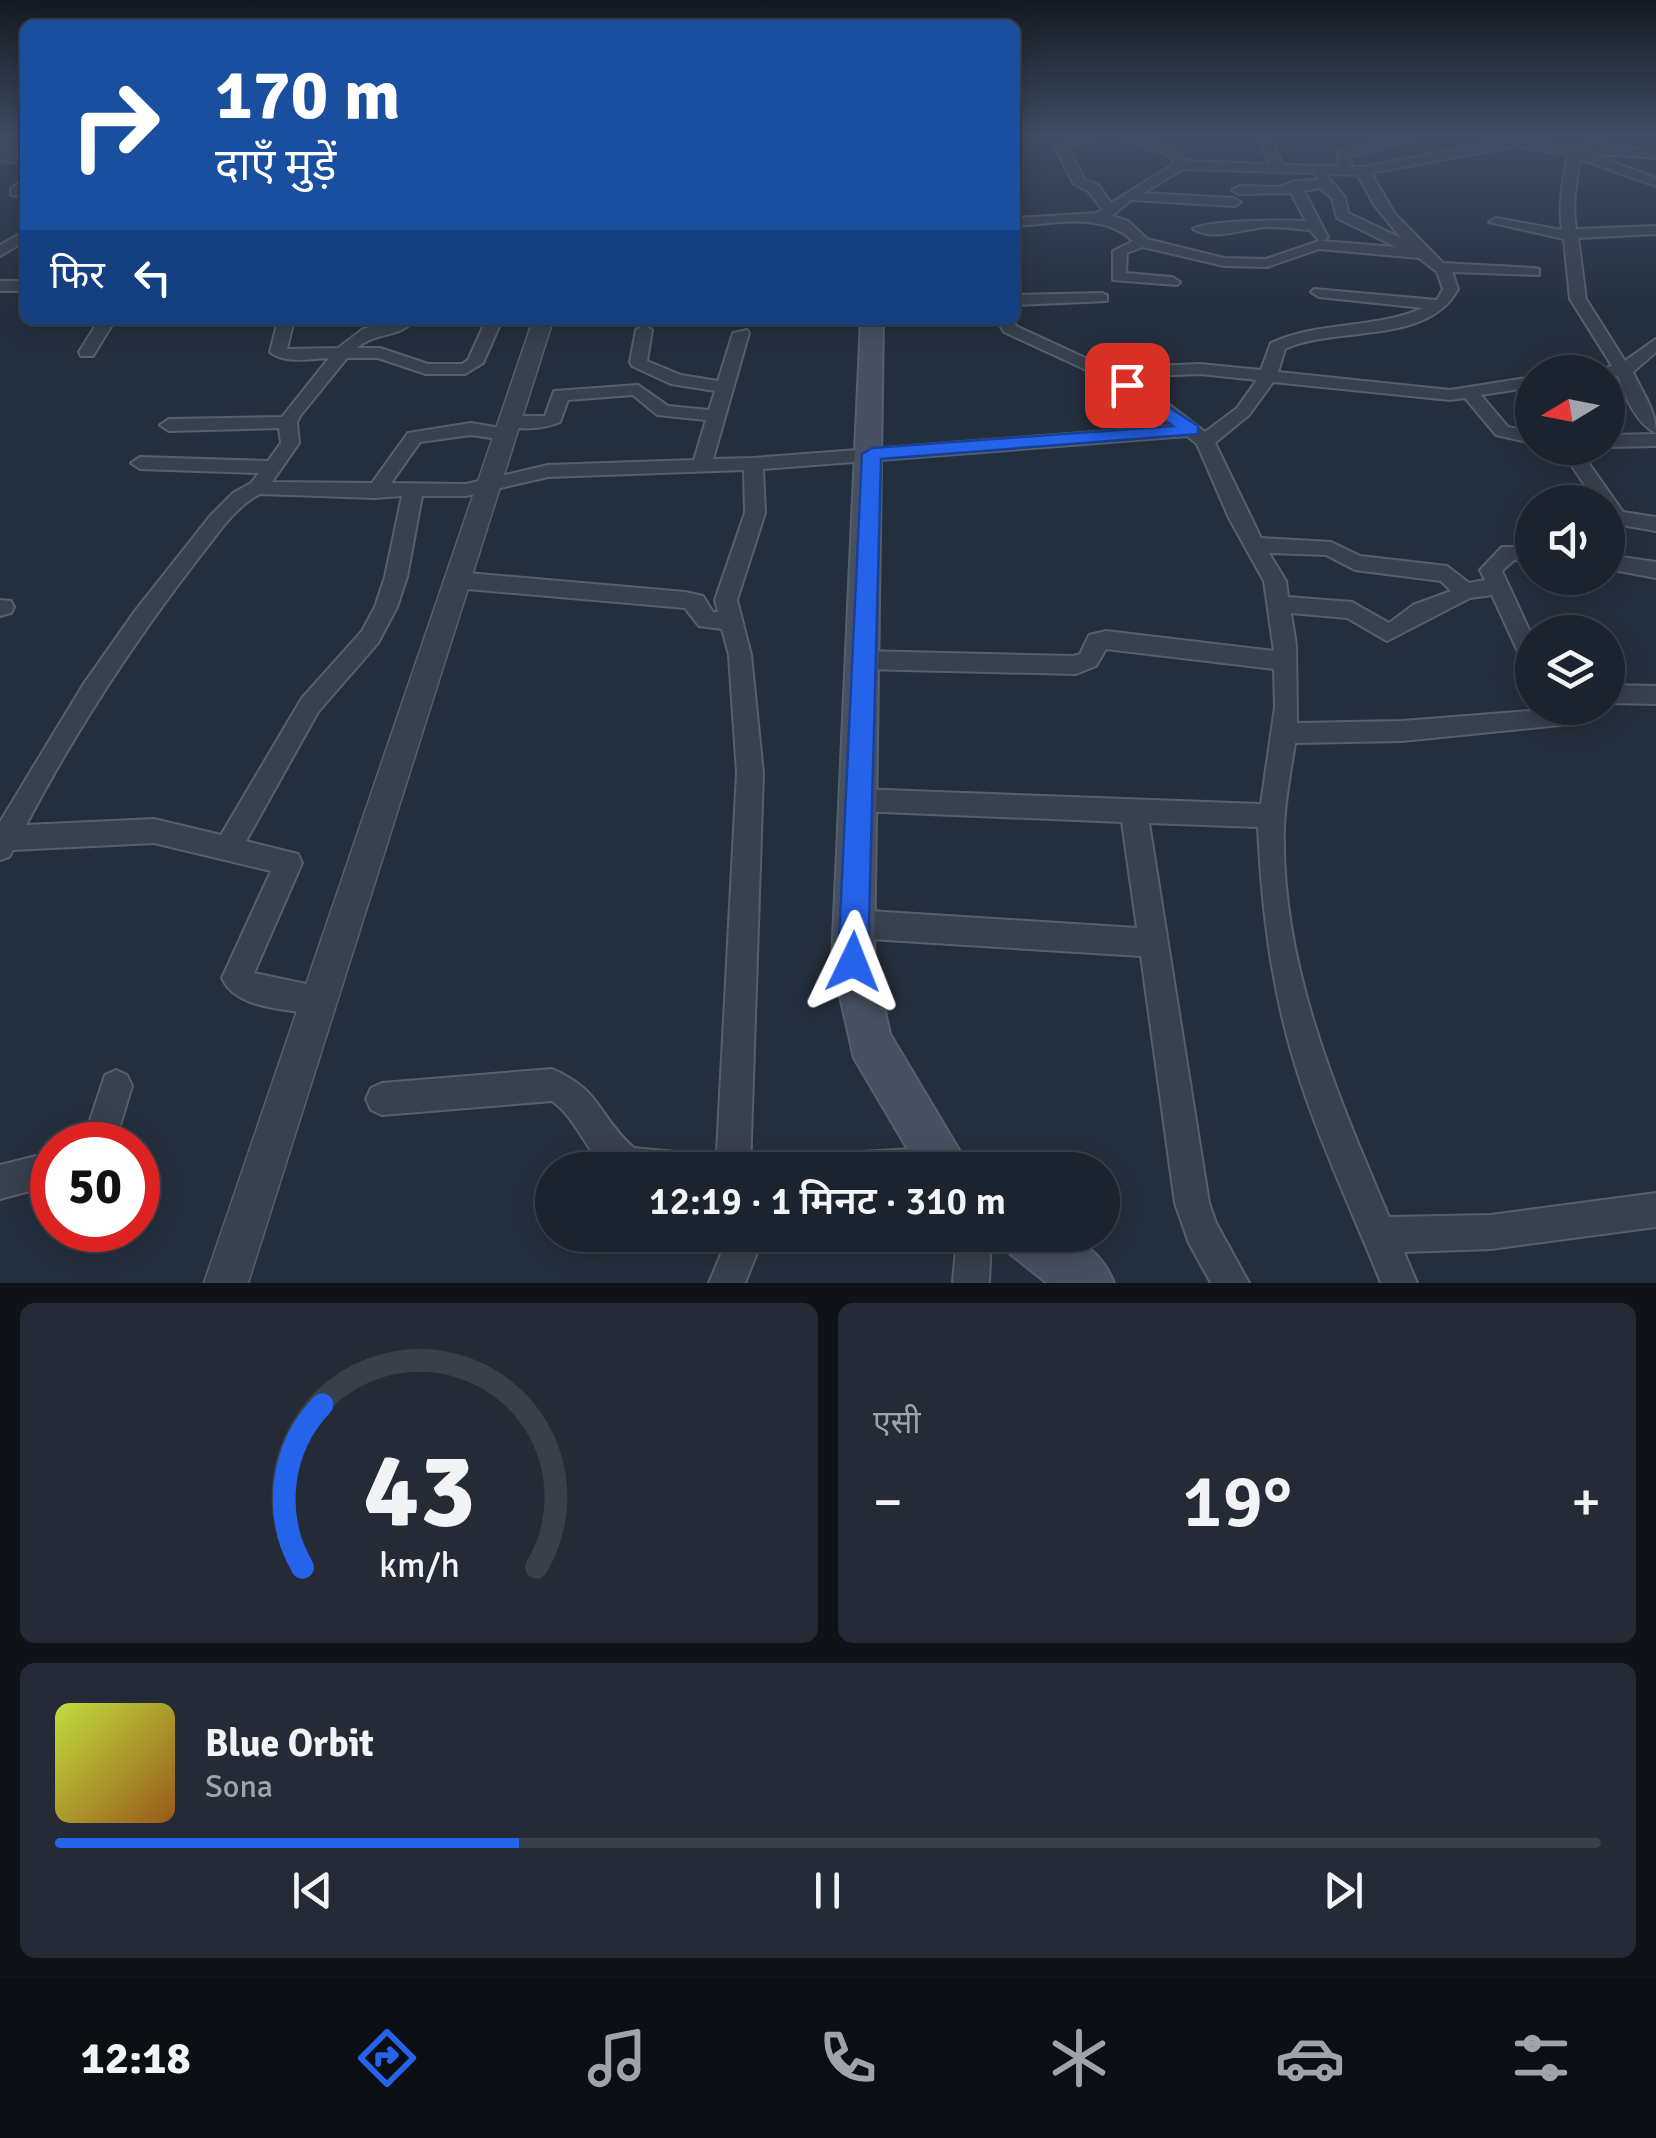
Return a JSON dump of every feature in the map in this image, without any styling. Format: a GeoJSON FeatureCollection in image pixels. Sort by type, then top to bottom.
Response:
{"type":"FeatureCollection","features":[{"type":"Feature","properties":{"kind":"main road"},"geometry":{"type":"LineString","coordinates":[[872,325],[872,454],[853,962],[870,1042],[937,1152]]}},
{"type":"Feature","properties":{"kind":"main road"},"geometry":{"type":"LineString","coordinates":[[1048,1252],[1088,1283]]}},
{"type":"Feature","properties":{"kind":"street"},"geometry":{"type":"LineString","coordinates":[[1096,195],[1106,215]]}},
{"type":"Feature","properties":{"kind":"street"},"geometry":{"type":"LineString","coordinates":[[1106,215],[1128,196],[1245,195]]}},
{"type":"Feature","properties":{"kind":"street"},"geometry":{"type":"LineString","coordinates":[[1299,195],[1325,245]]}},
{"type":"Feature","properties":{"kind":"street"},"geometry":{"type":"LineString","coordinates":[[1336,195],[1345,217],[1423,254]]}},
{"type":"Feature","properties":{"kind":"street"},"geometry":{"type":"LineString","coordinates":[[3,843],[120,643],[241,496],[258,488],[466,490],[548,470],[754,464],[1198,436],[1244,414],[1270,377],[1277,346],[1302,335],[1399,322],[1440,306],[1447,299],[1449,288],[1444,271],[1423,254],[1371,195]]}},
{"type":"Feature","properties":{"kind":"street"},"geometry":{"type":"LineString","coordinates":[[1572,195],[1565,208],[1578,299],[1614,355]]}},
{"type":"Feature","properties":{"kind":"street"},"geometry":{"type":"LineString","coordinates":[[1020,222],[1106,215],[1142,242],[1248,264],[1278,261],[1310,246],[1325,245],[1423,254]]}},
{"type":"Feature","properties":{"kind":"street"},"geometry":{"type":"LineString","coordinates":[[1200,229],[1236,229],[1264,222],[1315,226]]}},
{"type":"Feature","properties":{"kind":"street"},"geometry":{"type":"LineString","coordinates":[[1496,222],[1570,235],[1656,230]]}},
{"type":"Feature","properties":{"kind":"street"},"geometry":{"type":"LineString","coordinates":[[1142,242],[1120,251],[1118,277],[1172,282]]}},
{"type":"Feature","properties":{"kind":"street"},"geometry":{"type":"LineString","coordinates":[[1438,267],[1534,272]]}},
{"type":"Feature","properties":{"kind":"street"},"geometry":{"type":"LineString","coordinates":[[1319,292],[1440,306]]}},
{"type":"Feature","properties":{"kind":"street"},"geometry":{"type":"LineString","coordinates":[[1020,300],[1102,298]]}},
{"type":"Feature","properties":{"kind":"street"},"geometry":{"type":"LineString","coordinates":[[87,352],[104,325]]}},
{"type":"Feature","properties":{"kind":"street"},"geometry":{"type":"LineString","coordinates":[[285,325],[278,352],[388,354],[426,370],[466,369],[475,363],[492,325]]}},
{"type":"Feature","properties":{"kind":"street"},"geometry":{"type":"LineString","coordinates":[[258,488],[290,444],[288,422],[347,352],[367,333],[394,330],[400,325]]}},
{"type":"Feature","properties":{"kind":"street"},"geometry":{"type":"LineString","coordinates":[[226,1283],[541,325]]}},
{"type":"Feature","properties":{"kind":"street"},"geometry":{"type":"LineString","coordinates":[[1007,325],[1148,397],[1198,436],[1276,581],[1285,661],[1283,733],[1272,816],[1276,912],[1290,988],[1318,1084],[1398,1283]]}},
{"type":"Feature","properties":{"kind":"street"},"geometry":{"type":"LineString","coordinates":[[644,330],[638,362],[641,365],[677,380],[725,387]]}},
{"type":"Feature","properties":{"kind":"street"},"geometry":{"type":"LineString","coordinates":[[702,464],[741,333]]}},
{"type":"Feature","properties":{"kind":"street"},"geometry":{"type":"LineString","coordinates":[[1625,370],[1656,344]]}},
{"type":"Feature","properties":{"kind":"street"},"geometry":{"type":"LineString","coordinates":[[1105,373],[1200,369],[1471,394],[1515,387]]}},
{"type":"Feature","properties":{"kind":"street"},"geometry":{"type":"LineString","coordinates":[[1625,374],[1634,399],[1656,426]]}},
{"type":"Feature","properties":{"kind":"street"},"geometry":{"type":"LineString","coordinates":[[375,492],[414,437],[549,421],[554,418],[560,395],[616,388],[638,390],[663,411],[716,416]]}},
{"type":"Feature","properties":{"kind":"street"},"geometry":{"type":"LineString","coordinates":[[1471,394],[1502,431],[1515,434]]}},
{"type":"Feature","properties":{"kind":"street"},"geometry":{"type":"LineString","coordinates":[[169,425],[288,422]]}},
{"type":"Feature","properties":{"kind":"street"},"geometry":{"type":"LineString","coordinates":[[1625,441],[1656,440]]}},
{"type":"Feature","properties":{"kind":"street"},"geometry":{"type":"LineString","coordinates":[[140,464],[274,467]]}},
{"type":"Feature","properties":{"kind":"street"},"geometry":{"type":"LineString","coordinates":[[734,1152],[750,773],[740,655],[726,600],[756,512],[754,464]]}},
{"type":"Feature","properties":{"kind":"street"},"geometry":{"type":"LineString","coordinates":[[228,847],[301,720],[370,637],[386,607],[414,492]]}},
{"type":"Feature","properties":{"kind":"street"},"geometry":{"type":"LineString","coordinates":[[1625,516],[1656,524]]}},
{"type":"Feature","properties":{"kind":"street"},"geometry":{"type":"LineString","coordinates":[[1256,545],[1318,547],[1355,563],[1447,574],[1464,591]]}},
{"type":"Feature","properties":{"kind":"street"},"geometry":{"type":"LineString","coordinates":[[1515,553],[1509,552],[1491,570],[1515,622]]}},
{"type":"Feature","properties":{"kind":"street"},"geometry":{"type":"LineString","coordinates":[[1625,565],[1656,570]]}},
{"type":"Feature","properties":{"kind":"street"},"geometry":{"type":"LineString","coordinates":[[456,580],[685,600],[699,606],[707,620],[731,621]]}},
{"type":"Feature","properties":{"kind":"street"},"geometry":{"type":"LineString","coordinates":[[1279,604],[1352,610],[1387,633],[1398,631],[1419,612],[1456,601],[1464,591],[1498,586]]}},
{"type":"Feature","properties":{"kind":"street"},"geometry":{"type":"LineString","coordinates":[[863,660],[1076,666],[1088,660],[1097,641],[1106,640],[1285,661]]}},
{"type":"Feature","properties":{"kind":"street"},"geometry":{"type":"LineString","coordinates":[[1625,694],[1656,695]]}},
{"type":"Feature","properties":{"kind":"street"},"geometry":{"type":"LineString","coordinates":[[1283,733],[1402,730],[1515,719]]}},
{"type":"Feature","properties":{"kind":"street"},"geometry":{"type":"LineString","coordinates":[[858,800],[1272,816]]}},
{"type":"Feature","properties":{"kind":"street"},"geometry":{"type":"LineString","coordinates":[[1134,810],[1192,1203],[1200,1231],[1231,1283]]}},
{"type":"Feature","properties":{"kind":"street"},"geometry":{"type":"LineString","coordinates":[[3,843],[154,831],[288,862],[238,978],[242,984],[319,1000]]}},
{"type":"Feature","properties":{"kind":"street"},"geometry":{"type":"LineString","coordinates":[[854,924],[1154,943]]}},
{"type":"Feature","properties":{"kind":"street"},"geometry":{"type":"LineString","coordinates":[[105,1122],[116,1086]]}},
{"type":"Feature","properties":{"kind":"street"},"geometry":{"type":"LineString","coordinates":[[382,1099],[552,1086],[566,1089],[617,1152]]}},
{"type":"Feature","properties":{"kind":"street"},"geometry":{"type":"LineString","coordinates":[[0,1182],[30,1174]]}},
{"type":"Feature","properties":{"kind":"street"},"geometry":{"type":"LineString","coordinates":[[1382,1236],[1490,1232],[1656,1210]]}},
{"type":"Feature","properties":{"kind":"street"},"geometry":{"type":"LineString","coordinates":[[727,1283],[740,1252]]}},
{"type":"Feature","properties":{"kind":"street"},"geometry":{"type":"LineString","coordinates":[[972,1283],[973,1252]]}},
{"type":"Feature","properties":{"kind":"route"},"geometry":{"type":"LineString","coordinates":[[853,962],[872,454],[1192,430],[1127,385]]}}]}
